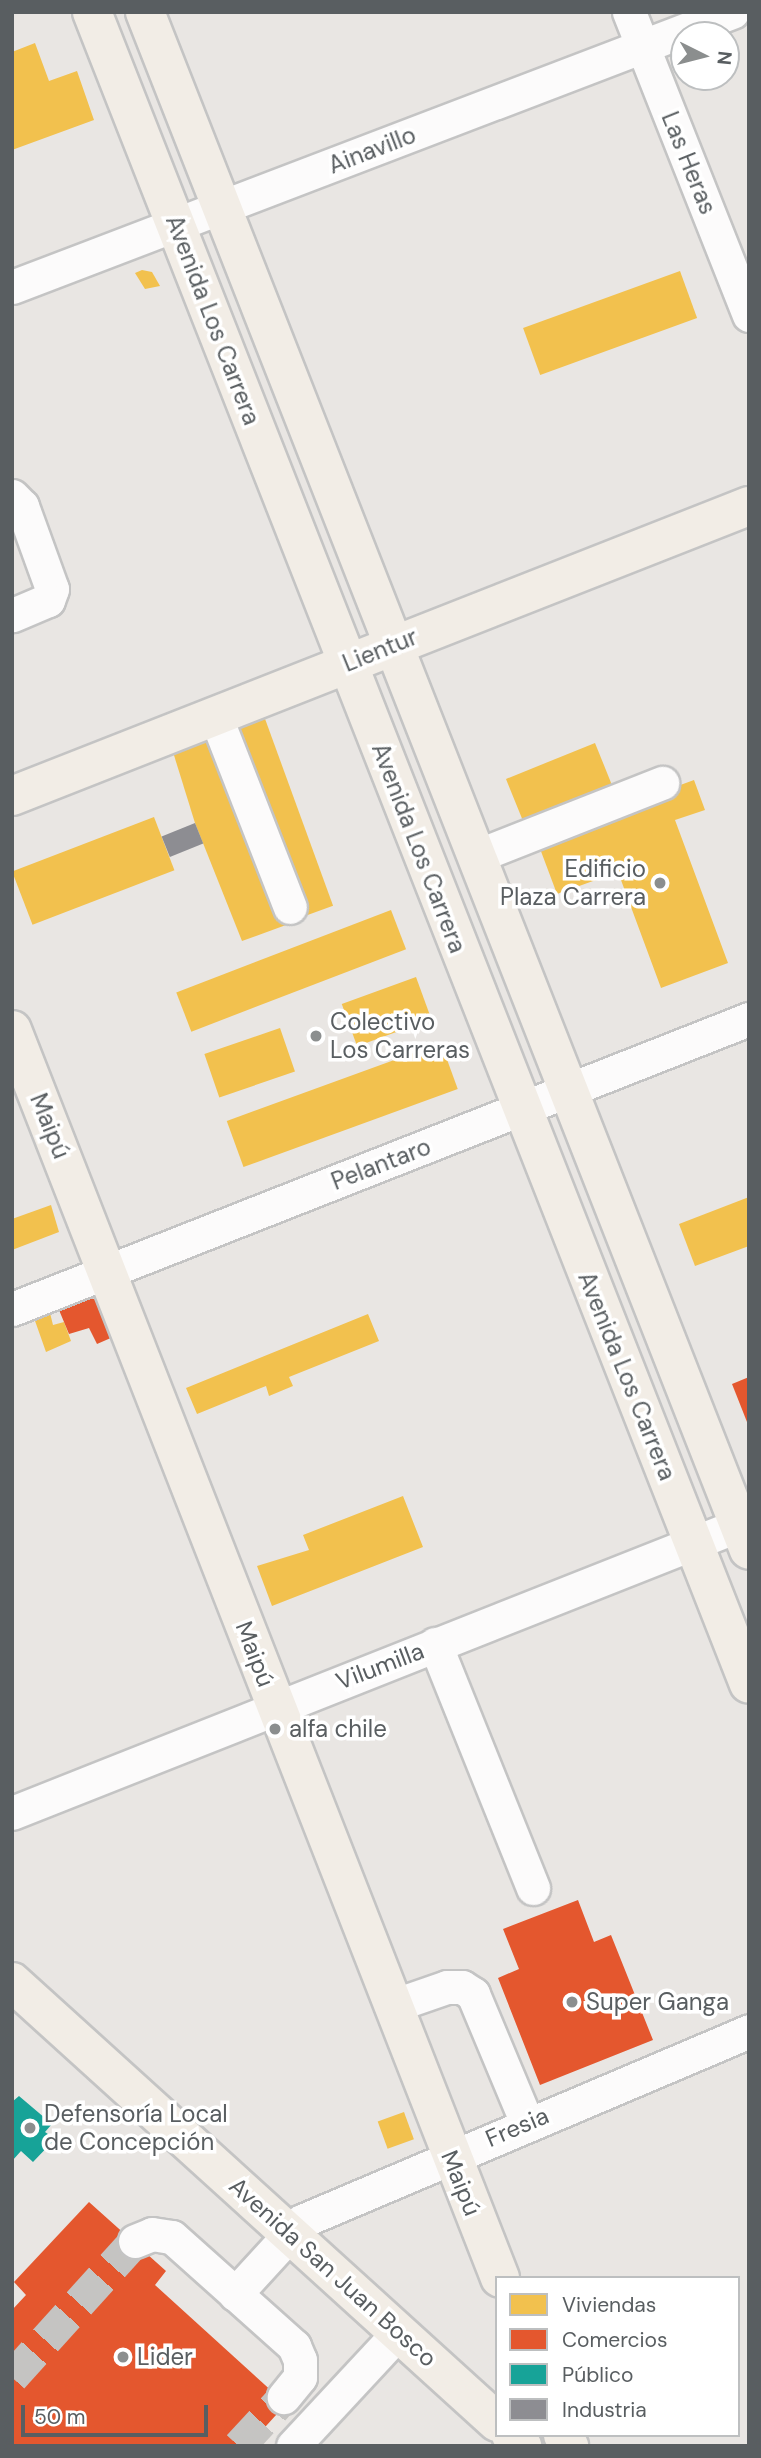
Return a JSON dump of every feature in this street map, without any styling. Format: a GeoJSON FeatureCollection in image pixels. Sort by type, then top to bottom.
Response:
{"type":"FeatureCollection","features":[{"type":"Feature","properties":{"kind":"main road","name":"Avenida Los Carrera"},"geometry":{"type":"LineString","coordinates":[[92,12],[749,1684]]}},
{"type":"Feature","properties":{"kind":"main road","name":"Avenida Los Carrera"},"geometry":{"type":"LineString","coordinates":[[145,12],[479,856],[569,1091],[746,1532]]}},
{"type":"Feature","properties":{"kind":"main road","name":"Lientur"},"geometry":{"type":"LineString","coordinates":[[12,796],[749,506]]}},
{"type":"Feature","properties":{"kind":"main road","name":"Maipú"},"geometry":{"type":"LineString","coordinates":[[12,1030],[499,2276]]}},
{"type":"Feature","properties":{"kind":"main road","name":"Avenida San Juan Bosco"},"geometry":{"type":"LineString","coordinates":[[12,1982],[290,2232],[495,2422]]}},
{"type":"Feature","properties":{"kind":"street","name":"Las Heras"},"geometry":{"type":"LineString","coordinates":[[629,12],[749,315]]}},
{"type":"Feature","properties":{"kind":"street","name":"Ainavillo"},"geometry":{"type":"LineString","coordinates":[[12,287],[732,12]]}},
{"type":"Feature","properties":{"kind":"street"},"geometry":{"type":"LineString","coordinates":[[12,496],[22,506],[24,545],[50,596],[12,615]]}},
{"type":"Feature","properties":{"kind":"street"},"geometry":{"type":"LineString","coordinates":[[215,715],[290,907]]}},
{"type":"Feature","properties":{"kind":"street"},"geometry":{"type":"LineString","coordinates":[[479,856],[662,783]]}},
{"type":"Feature","properties":{"kind":"street","name":"Pelantaro"},"geometry":{"type":"LineString","coordinates":[[12,1309],[749,1019]]}},
{"type":"Feature","properties":{"kind":"street","name":"Vilumilla"},"geometry":{"type":"LineString","coordinates":[[12,1813],[693,1543],[746,1532]]}},
{"type":"Feature","properties":{"kind":"street"},"geometry":{"type":"LineString","coordinates":[[435,1644],[533,1888]]}},
{"type":"Feature","properties":{"kind":"street"},"geometry":{"type":"LineString","coordinates":[[392,2006],[447,1987],[462,1987],[473,1994],[527,2123]]}},
{"type":"Feature","properties":{"kind":"street","name":"Fresia"},"geometry":{"type":"LineString","coordinates":[[235,2294],[290,2232],[315,2214],[749,2031]]}},
{"type":"Feature","properties":{"kind":"street"},"geometry":{"type":"LineString","coordinates":[[135,2241],[152,2234],[172,2237],[298,2353],[300,2377],[285,2397]]}},
{"type":"Feature","properties":{"kind":"street"},"geometry":{"type":"LineString","coordinates":[[293,2446],[399,2332]]}},
{"type":"Feature","properties":{"kind":"building: Viviendas"},"geometry":{"type":"Polygon","coordinates":[[[35,43],[49,81],[77,71],[94,120],[12,150],[12,52],[35,43]]]}},
{"type":"Feature","properties":{"kind":"building: Viviendas"},"geometry":{"type":"Polygon","coordinates":[[[142,270],[152,272],[160,286],[145,289],[135,273],[142,270]]]}},
{"type":"Feature","properties":{"kind":"building: Viviendas"},"geometry":{"type":"Polygon","coordinates":[[[680,271],[697,318],[540,375],[523,328],[680,271]]]}},
{"type":"Feature","properties":{"kind":"building: Viviendas"},"geometry":{"type":"Polygon","coordinates":[[[264,716],[333,906],[305,916],[236,726],[264,716]]]}},
{"type":"Feature","properties":{"kind":"building: Viviendas"},"geometry":{"type":"Polygon","coordinates":[[[210,739],[286,925],[242,941],[195,823],[173,752],[210,739]]]}},
{"type":"Feature","properties":{"kind":"building: Viviendas"},"geometry":{"type":"Polygon","coordinates":[[[595,743],[612,786],[523,822],[506,779],[595,743]]]}},
{"type":"Feature","properties":{"kind":"building: Viviendas","name":"Edificio Plaza Carrera"},"geometry":{"type":"Polygon","coordinates":[[[694,780],[705,810],[675,820],[728,963],[661,988],[618,872],[557,894],[536,838],[694,780]]]}},
{"type":"Feature","properties":{"kind":"building: Viviendas"},"geometry":{"type":"Polygon","coordinates":[[[154,817],[174,870],[33,925],[12,871],[154,817]]]}},
{"type":"Feature","properties":{"kind":"building: Viviendas"},"geometry":{"type":"Polygon","coordinates":[[[391,910],[406,949],[191,1032],[176,992],[391,910]]]}},
{"type":"Feature","properties":{"kind":"building: Viviendas"},"geometry":{"type":"Polygon","coordinates":[[[416,977],[431,1019],[357,1046],[342,1004],[416,977]]]}},
{"type":"Feature","properties":{"kind":"building: Viviendas"},"geometry":{"type":"Polygon","coordinates":[[[280,1028],[295,1071],[219,1098],[204,1054],[280,1028]]]}},
{"type":"Feature","properties":{"kind":"building: Viviendas"},"geometry":{"type":"Polygon","coordinates":[[[441,1043],[458,1089],[244,1167],[227,1121],[441,1043]]]}},
{"type":"Feature","properties":{"kind":"building: Viviendas"},"geometry":{"type":"Polygon","coordinates":[[[749,1197],[749,1246],[695,1266],[679,1224],[749,1197]]]}},
{"type":"Feature","properties":{"kind":"building: Viviendas"},"geometry":{"type":"Polygon","coordinates":[[[51,1205],[59,1232],[12,1250],[12,1219],[51,1205]]]}},
{"type":"Feature","properties":{"kind":"building: Viviendas"},"geometry":{"type":"Polygon","coordinates":[[[50,1313],[53,1325],[64,1322],[71,1341],[46,1352],[34,1318],[50,1313]]]}},
{"type":"Feature","properties":{"kind":"building: Viviendas"},"geometry":{"type":"Polygon","coordinates":[[[368,1314],[379,1341],[289,1377],[293,1386],[269,1396],[266,1386],[197,1414],[186,1388],[368,1314]]]}},
{"type":"Feature","properties":{"kind":"building: Viviendas"},"geometry":{"type":"Polygon","coordinates":[[[403,1496],[423,1547],[272,1606],[257,1566],[309,1550],[303,1535],[403,1496]]]}},
{"type":"Feature","properties":{"kind":"building: Viviendas"},"geometry":{"type":"Polygon","coordinates":[[[404,2112],[414,2139],[388,2149],[378,2122],[404,2112]]]}},
{"type":"Feature","properties":{"kind":"building: Comercios"},"geometry":{"type":"Polygon","coordinates":[[[88,1297],[100,1301],[113,1337],[97,1344],[89,1328],[69,1334],[59,1310],[88,1297]]]}},
{"type":"Feature","properties":{"kind":"building: Comercios"},"geometry":{"type":"Polygon","coordinates":[[[749,1377],[749,1427],[732,1384],[749,1377]]]}},
{"type":"Feature","properties":{"kind":"building: Comercios","name":"Super Ganga"},"geometry":{"type":"Polygon","coordinates":[[[578,1900],[594,1942],[611,1935],[653,2040],[540,2085],[498,1978],[519,1969],[503,1929],[578,1900]]]}},
{"type":"Feature","properties":{"kind":"building: Comercios","name":"Lider"},"geometry":{"type":"Polygon","coordinates":[[[89,2202],[166,2271],[155,2285],[286,2404],[248,2446],[12,2446],[12,2310],[26,2295],[14,2282],[89,2202]]]}},
{"type":"Feature","properties":{"kind":"building: Público","name":"Defensoría Local de Concepción"},"geometry":{"type":"Polygon","coordinates":[[[19,2096],[52,2124],[45,2132],[55,2139],[33,2162],[21,2151],[12,2161],[12,2102],[19,2096]]]}},
{"type":"Feature","properties":{"kind":"building: Industria"},"geometry":{"type":"Polygon","coordinates":[[[195,823],[203,843],[170,857],[162,836],[195,823]]]}},
{"type":"Feature","properties":{"kind":"tunnel"},"geometry":{"type":"LineString","coordinates":[[12,2377],[135,2241]]}},
{"type":"Feature","properties":{"kind":"tunnel"},"geometry":{"type":"LineString","coordinates":[[239,2446],[284,2397]]}},
{"type":"Feature","properties":{"kind":"place","name":"Edificio Plaza Carrera"},"geometry":{"type":"Point","coordinates":[660,883]}},
{"type":"Feature","properties":{"kind":"place","name":"Colectivo Los Carreras"},"geometry":{"type":"Point","coordinates":[316,1036]}},
{"type":"Feature","properties":{"kind":"place","name":"alfa chile"},"geometry":{"type":"Point","coordinates":[275,1729]}},
{"type":"Feature","properties":{"kind":"place","name":"Super Ganga"},"geometry":{"type":"Point","coordinates":[572,2002]}},
{"type":"Feature","properties":{"kind":"place","name":"Defensoría Local de Concepción"},"geometry":{"type":"Point","coordinates":[30,2128]}},
{"type":"Feature","properties":{"kind":"place","name":"Lider"},"geometry":{"type":"Point","coordinates":[123,2357]}}]}
